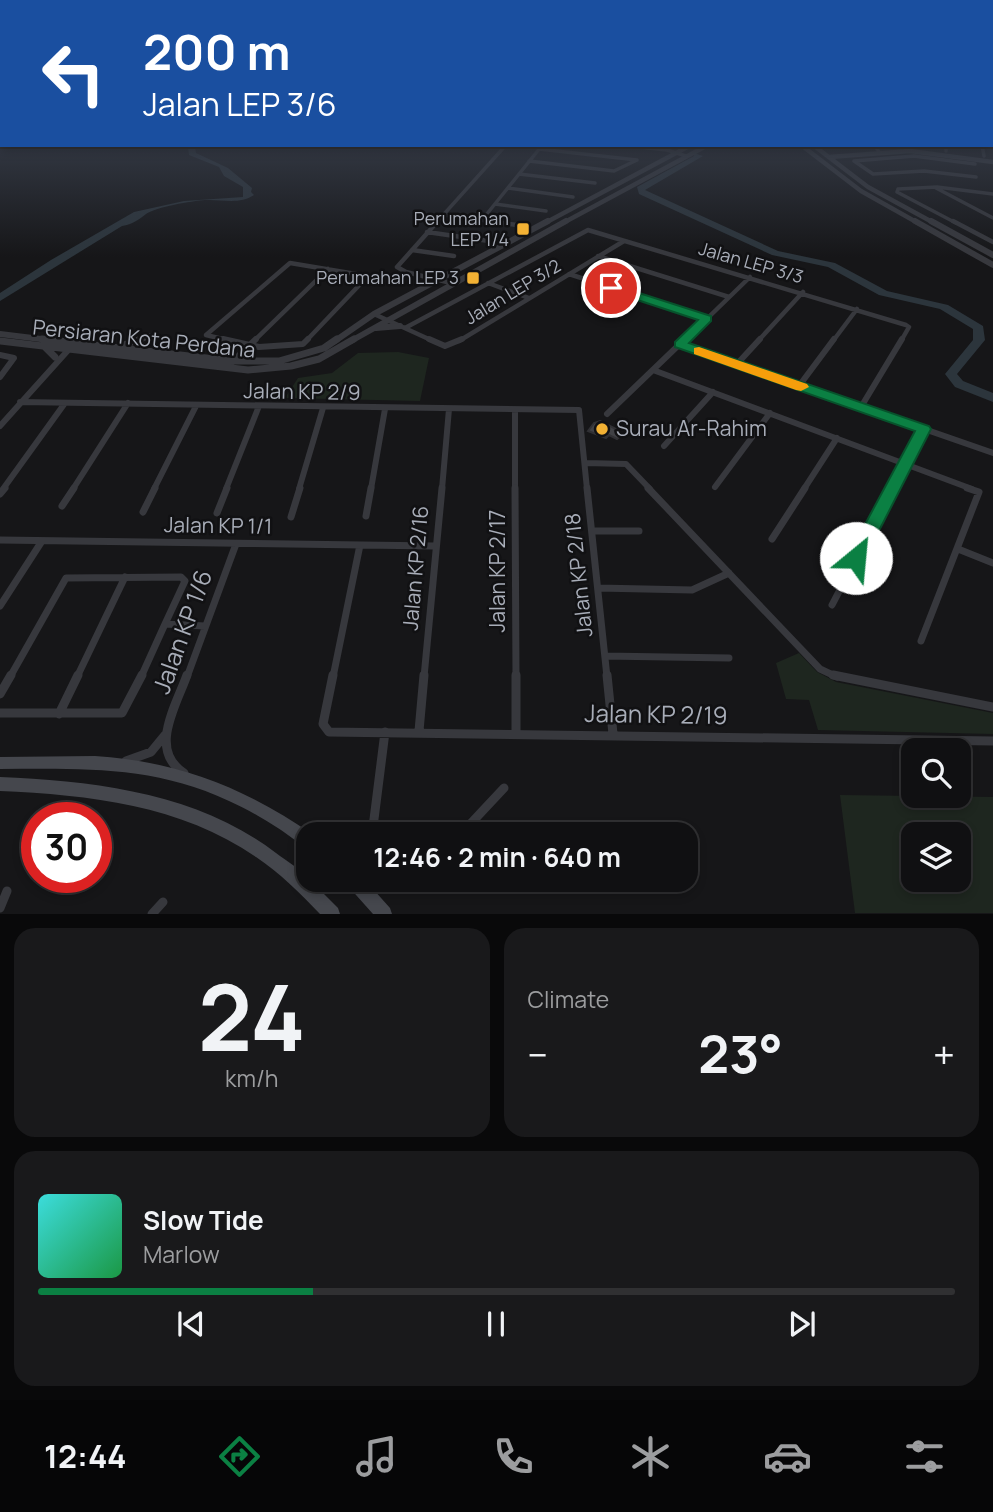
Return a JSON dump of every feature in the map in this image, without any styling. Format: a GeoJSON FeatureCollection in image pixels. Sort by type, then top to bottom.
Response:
{"type":"FeatureCollection","features":[{"type":"Feature","properties":{"kind":"main road"},"geometry":{"type":"LineString","coordinates":[[0,763],[111,764],[150,768],[198,781],[277,818],[296,831]]}},
{"type":"Feature","properties":{"kind":"main road"},"geometry":{"type":"LineString","coordinates":[[0,784],[93,789],[156,802],[220,826],[262,851],[310,888],[332,914]]}},
{"type":"Feature","properties":{"kind":"main road"},"geometry":{"type":"LineString","coordinates":[[365,892],[384,914]]}},
{"type":"Feature","properties":{"kind":"street"},"geometry":{"type":"LineString","coordinates":[[451,283],[398,270],[397,267],[482,172]]}},
{"type":"Feature","properties":{"kind":"street","name":"Persiaran Kota Perdana"},"geometry":{"type":"LineString","coordinates":[[0,334],[229,365],[297,358],[324,348],[374,314],[640,172]]}},
{"type":"Feature","properties":{"kind":"street"},"geometry":{"type":"LineString","coordinates":[[361,336],[386,319],[657,172]]}},
{"type":"Feature","properties":{"kind":"street"},"geometry":{"type":"LineString","coordinates":[[836,172],[861,191],[993,265]]}},
{"type":"Feature","properties":{"kind":"street"},"geometry":{"type":"LineString","coordinates":[[848,172],[868,187],[993,255]]}},
{"type":"Feature","properties":{"kind":"street"},"geometry":{"type":"LineString","coordinates":[[869,172],[873,174],[904,172]]}},
{"type":"Feature","properties":{"kind":"street"},"geometry":{"type":"LineString","coordinates":[[937,172],[976,177]]}},
{"type":"Feature","properties":{"kind":"street"},"geometry":{"type":"LineString","coordinates":[[976,172],[976,191]]}},
{"type":"Feature","properties":{"kind":"street"},"geometry":{"type":"LineString","coordinates":[[482,220],[519,174],[594,183]]}},
{"type":"Feature","properties":{"kind":"street"},"geometry":{"type":"LineString","coordinates":[[932,186],[993,218]]}},
{"type":"Feature","properties":{"kind":"street"},"geometry":{"type":"LineString","coordinates":[[993,194],[932,186],[898,189],[897,192],[993,242]]}},
{"type":"Feature","properties":{"kind":"street"},"geometry":{"type":"LineString","coordinates":[[508,188],[573,197]]}},
{"type":"Feature","properties":{"kind":"street"},"geometry":{"type":"LineString","coordinates":[[495,204],[547,211]]}},
{"type":"Feature","properties":{"kind":"street"},"geometry":{"type":"LineString","coordinates":[[443,215],[517,225]]}},
{"type":"Feature","properties":{"kind":"street","name":"Jalan LEP 3/3"},"geometry":{"type":"LineString","coordinates":[[488,283],[587,230],[750,276],[906,325],[909,327],[861,407]]}},
{"type":"Feature","properties":{"kind":"street"},"geometry":{"type":"LineString","coordinates":[[427,232],[489,241]]}},
{"type":"Feature","properties":{"kind":"street","name":"Jalan LEP 3/2"},"geometry":{"type":"LineString","coordinates":[[402,327],[445,346],[452,345],[624,240]]}},
{"type":"Feature","properties":{"kind":"street"},"geometry":{"type":"LineString","coordinates":[[412,250],[454,256]]}},
{"type":"Feature","properties":{"kind":"street"},"geometry":{"type":"LineString","coordinates":[[598,256],[729,297]]}},
{"type":"Feature","properties":{"kind":"street"},"geometry":{"type":"LineString","coordinates":[[287,264],[368,276],[306,343],[250,345],[206,335],[287,264]]}},
{"type":"Feature","properties":{"kind":"street"},"geometry":{"type":"LineString","coordinates":[[229,365],[328,269]]}},
{"type":"Feature","properties":{"kind":"street"},"geometry":{"type":"LineString","coordinates":[[569,274],[707,318]]}},
{"type":"Feature","properties":{"kind":"street"},"geometry":{"type":"LineString","coordinates":[[422,288],[426,276]]}},
{"type":"Feature","properties":{"kind":"street"},"geometry":{"type":"LineString","coordinates":[[607,414],[750,276]]}},
{"type":"Feature","properties":{"kind":"street"},"geometry":{"type":"LineString","coordinates":[[361,336],[381,326],[402,327],[488,283],[529,298]]}},
{"type":"Feature","properties":{"kind":"street"},"geometry":{"type":"LineString","coordinates":[[737,364],[803,292]]}},
{"type":"Feature","properties":{"kind":"street"},"geometry":{"type":"LineString","coordinates":[[799,386],[857,309]]}},
{"type":"Feature","properties":{"kind":"street"},"geometry":{"type":"LineString","coordinates":[[374,314],[402,327]]}},
{"type":"Feature","properties":{"kind":"street"},"geometry":{"type":"LineString","coordinates":[[111,347],[129,344],[149,336]]}},
{"type":"Feature","properties":{"kind":"street","name":"Persiaran Kota Perdana"},"geometry":{"type":"LineString","coordinates":[[0,341],[44,346],[111,347],[163,353],[248,370],[291,366],[319,359],[361,336]]}},
{"type":"Feature","properties":{"kind":"street"},"geometry":{"type":"LineString","coordinates":[[157,340],[157,346],[163,353]]}},
{"type":"Feature","properties":{"kind":"street"},"geometry":{"type":"LineString","coordinates":[[680,344],[993,453]]}},
{"type":"Feature","properties":{"kind":"street"},"geometry":{"type":"LineString","coordinates":[[46,373],[55,357],[70,345]]}},
{"type":"Feature","properties":{"kind":"street"},"geometry":{"type":"LineString","coordinates":[[0,426],[70,345]]}},
{"type":"Feature","properties":{"kind":"street"},"geometry":{"type":"LineString","coordinates":[[44,346],[55,357]]}},
{"type":"Feature","properties":{"kind":"street"},"geometry":{"type":"LineString","coordinates":[[0,355],[14,358],[0,377]]}},
{"type":"Feature","properties":{"kind":"street"},"geometry":{"type":"LineString","coordinates":[[653,370],[979,492],[921,641]]}},
{"type":"Feature","properties":{"kind":"street"},"geometry":{"type":"LineString","coordinates":[[664,446],[713,392]]}},
{"type":"Feature","properties":{"kind":"street","name":"Jalan KP 2/9"},"geometry":{"type":"LineString","coordinates":[[20,402],[579,410],[581,414]]}},
{"type":"Feature","properties":{"kind":"street"},"geometry":{"type":"LineString","coordinates":[[0,494],[65,403]]}},
{"type":"Feature","properties":{"kind":"street"},"geometry":{"type":"LineString","coordinates":[[62,506],[128,403]]}},
{"type":"Feature","properties":{"kind":"street"},"geometry":{"type":"LineString","coordinates":[[143,512],[196,406]]}},
{"type":"Feature","properties":{"kind":"street"},"geometry":{"type":"LineString","coordinates":[[217,513],[259,406]]}},
{"type":"Feature","properties":{"kind":"street"},"geometry":{"type":"LineString","coordinates":[[291,517],[323,408]]}},
{"type":"Feature","properties":{"kind":"street"},"geometry":{"type":"LineString","coordinates":[[366,516],[386,409]]}},
{"type":"Feature","properties":{"kind":"street","name":"Jalan KP 2/16"},"geometry":{"type":"LineString","coordinates":[[419,731],[449,409]]}},
{"type":"Feature","properties":{"kind":"street","name":"Jalan KP 2/17"},"geometry":{"type":"LineString","coordinates":[[515,410],[516,733]]}},
{"type":"Feature","properties":{"kind":"street"},"geometry":{"type":"LineString","coordinates":[[715,487],[770,413]]}},
{"type":"Feature","properties":{"kind":"street","name":"Jalan KP 2/18"},"geometry":{"type":"LineString","coordinates":[[581,414],[613,734]]}},
{"type":"Feature","properties":{"kind":"street"},"geometry":{"type":"LineString","coordinates":[[832,605],[923,429]]}},
{"type":"Feature","properties":{"kind":"street"},"geometry":{"type":"LineString","coordinates":[[772,539],[837,438]]}},
{"type":"Feature","properties":{"kind":"street"},"geometry":{"type":"LineString","coordinates":[[586,463],[626,464],[820,669],[836,677],[993,708]]}},
{"type":"Feature","properties":{"kind":"street"},"geometry":{"type":"LineString","coordinates":[[592,531],[639,531]]}},
{"type":"Feature","properties":{"kind":"street","name":"Jalan KP 1/1"},"geometry":{"type":"LineString","coordinates":[[0,540],[435,546]]}},
{"type":"Feature","properties":{"kind":"street"},"geometry":{"type":"LineString","coordinates":[[0,606],[42,541]]}},
{"type":"Feature","properties":{"kind":"street","name":"Jalan KP 1/6"},"geometry":{"type":"LineString","coordinates":[[111,764],[135,759],[151,752],[166,733],[236,544]]}},
{"type":"Feature","properties":{"kind":"street","name":"Jalan KP 2/19"},"geometry":{"type":"LineString","coordinates":[[360,545],[323,724],[329,732],[342,734],[419,731],[993,741]]}},
{"type":"Feature","properties":{"kind":"street"},"geometry":{"type":"LineString","coordinates":[[958,549],[993,563]]}},
{"type":"Feature","properties":{"kind":"street"},"geometry":{"type":"LineString","coordinates":[[598,588],[692,590],[729,573]]}},
{"type":"Feature","properties":{"kind":"street"},"geometry":{"type":"LineString","coordinates":[[59,714],[125,577]]}},
{"type":"Feature","properties":{"kind":"street"},"geometry":{"type":"LineString","coordinates":[[0,694],[66,578],[181,577],[185,581],[130,702],[122,713],[105,716],[0,713]]}},
{"type":"Feature","properties":{"kind":"street"},"geometry":{"type":"LineString","coordinates":[[165,624],[205,625]]}},
{"type":"Feature","properties":{"kind":"street"},"geometry":{"type":"LineString","coordinates":[[605,656],[729,658]]}},
{"type":"Feature","properties":{"kind":"street"},"geometry":{"type":"LineString","coordinates":[[374,822],[385,732]]}},
{"type":"Feature","properties":{"kind":"street"},"geometry":{"type":"LineString","coordinates":[[166,733],[165,754],[174,767],[198,781]]}},
{"type":"Feature","properties":{"kind":"street"},"geometry":{"type":"LineString","coordinates":[[472,822],[504,788]]}},
{"type":"Feature","properties":{"kind":"street"},"geometry":{"type":"LineString","coordinates":[[0,908],[8,891]]}},
{"type":"Feature","properties":{"kind":"street"},"geometry":{"type":"LineString","coordinates":[[152,914],[163,902]]}},
{"type":"Feature","properties":{"kind":"shaded area"},"geometry":{"type":"Polygon","coordinates":[[[222,172],[232,172],[252,188],[254,195],[236,201],[205,200],[151,211],[0,301],[0,293],[134,212],[184,201],[243,197],[243,187],[224,176],[222,172]]]}},
{"type":"Feature","properties":{"kind":"shaded area"},"geometry":{"type":"Polygon","coordinates":[[[398,352],[429,358],[420,401],[285,398],[298,378],[332,373],[358,353],[398,352]]]}},
{"type":"Feature","properties":{"kind":"shaded area"},"geometry":{"type":"Polygon","coordinates":[[[799,653],[817,672],[836,682],[993,713],[993,734],[818,730],[809,700],[786,699],[776,663],[799,653]]]}},
{"type":"Feature","properties":{"kind":"shaded area"},"geometry":{"type":"Polygon","coordinates":[[[840,795],[901,796],[901,808],[971,808],[971,797],[993,797],[993,913],[855,913],[840,795]]]}},
{"type":"Feature","properties":{"kind":"building","name":"Surau Ar-Rahim"},"geometry":{"type":"Polygon","coordinates":[[[600,421],[623,434],[617,439],[588,431],[594,423],[600,421]]]}},
{"type":"Feature","properties":{"kind":"waterway"},"geometry":{"type":"LineString","coordinates":[[671,172],[640,189],[775,253],[831,265],[883,293],[944,307],[979,328],[979,340],[951,374],[959,384],[993,398]]}},
{"type":"Feature","properties":{"kind":"slow traffic"},"geometry":{"type":"LineString","coordinates":[[699,351],[801,387]]}},
{"type":"Feature","properties":{"kind":"place","name":"Perumahan LEP 1/4"},"geometry":{"type":"Point","coordinates":[523,229]}},
{"type":"Feature","properties":{"kind":"place","name":"Perumahan LEP 3"},"geometry":{"type":"Point","coordinates":[473,278]}},
{"type":"Feature","properties":{"kind":"place","name":"Surau Ar-Rahim"},"geometry":{"type":"Point","coordinates":[602,429]}},
{"type":"Feature","properties":{"kind":"route"},"geometry":{"type":"LineString","coordinates":[[611,288],[707,318],[680,344],[923,429],[856,558]]}}]}
